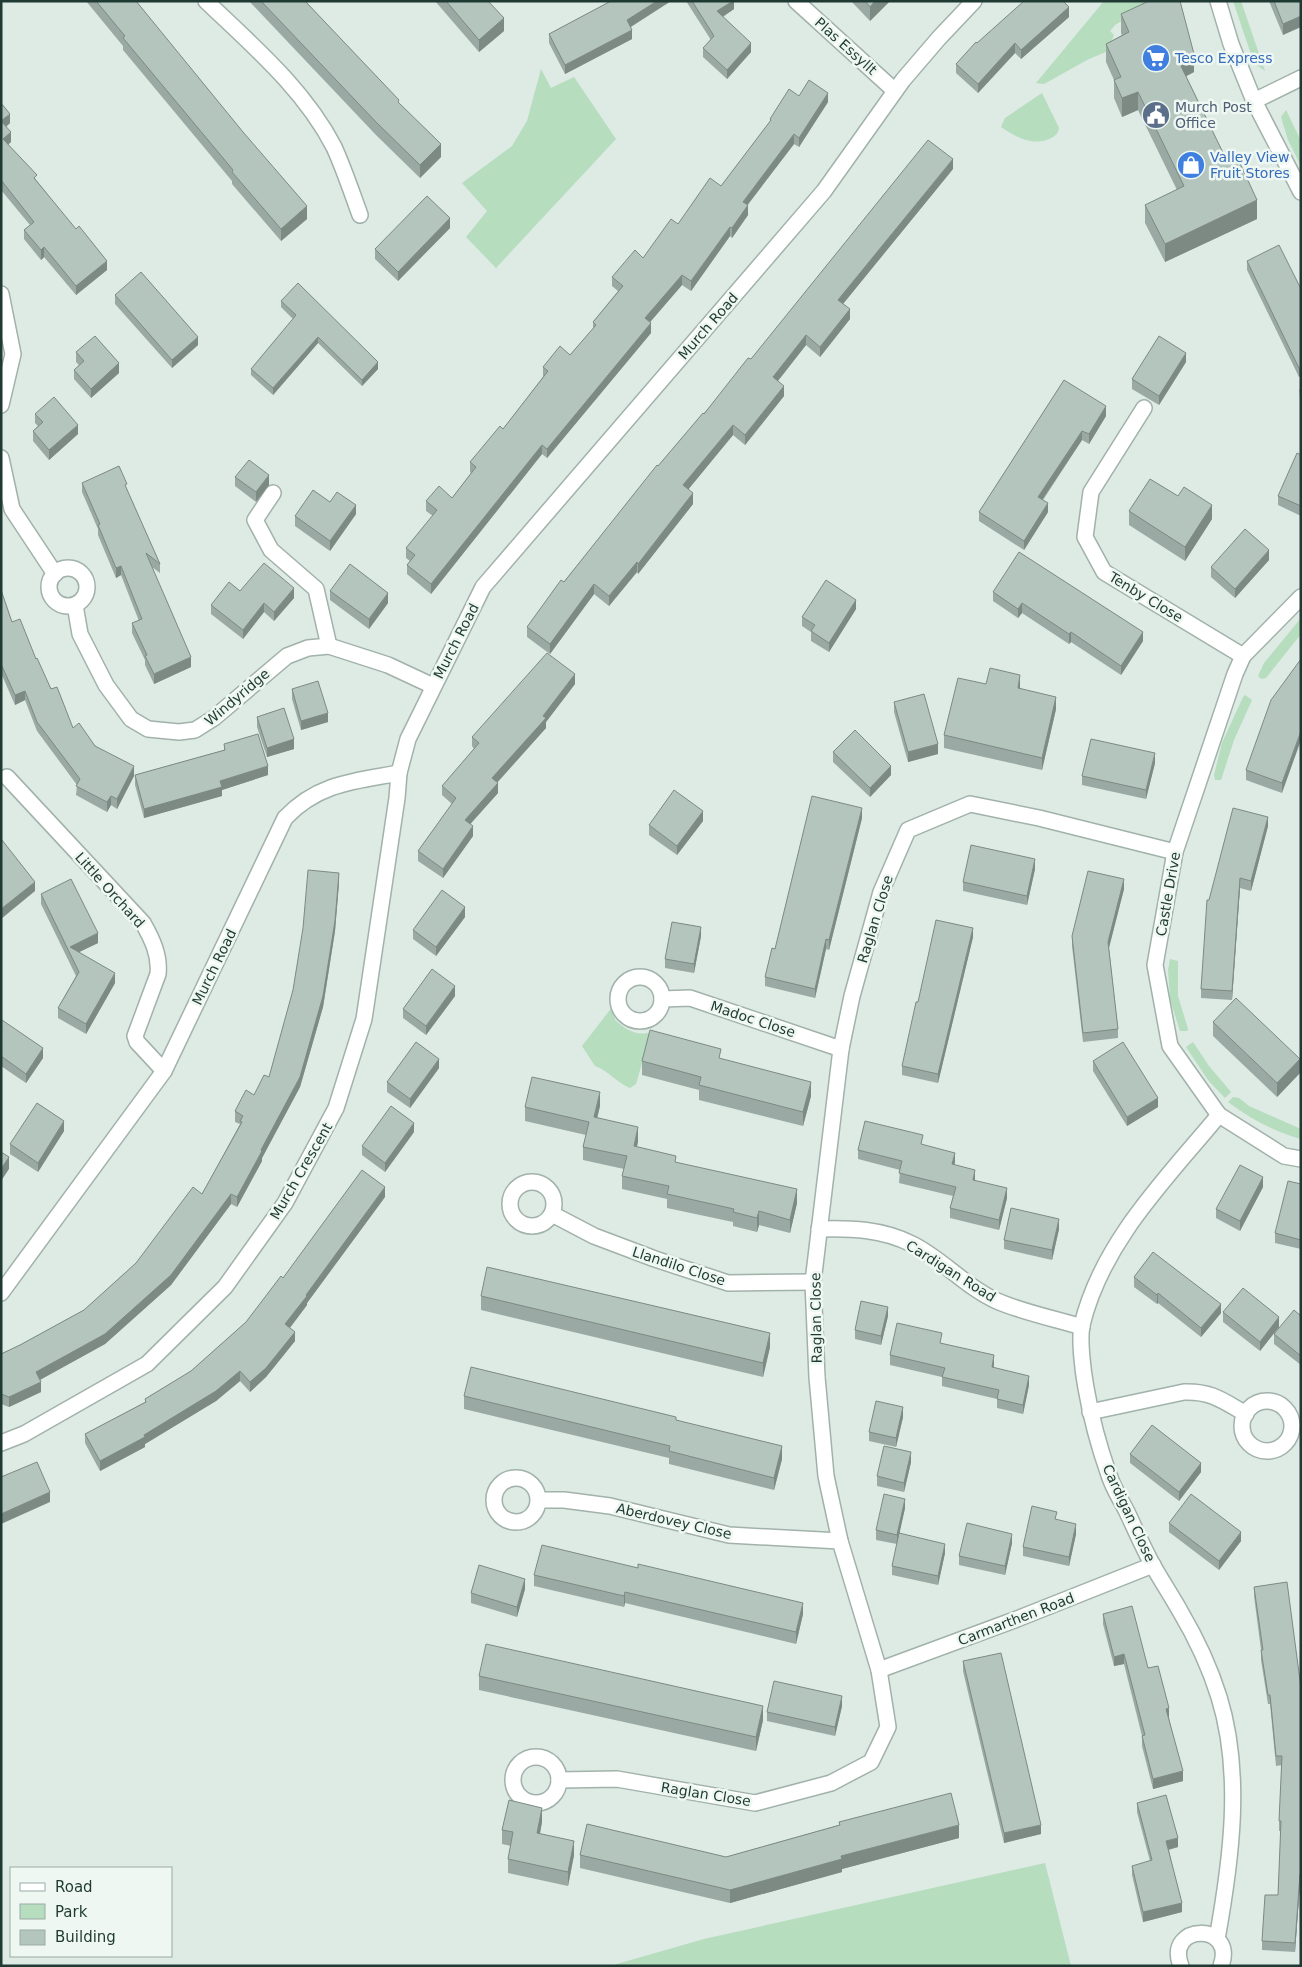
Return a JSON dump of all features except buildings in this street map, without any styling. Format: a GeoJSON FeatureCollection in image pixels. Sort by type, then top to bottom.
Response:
{"type":"FeatureCollection","features":[{"type":"Feature","properties":{"kind":"street"},"geometry":{"type":"LineString","coordinates":[[206,1],[269,61],[307,104],[334,147],[360,215]]}},
{"type":"Feature","properties":{"kind":"street","name":"Plas Essyllt"},"geometry":{"type":"LineString","coordinates":[[796,1],[895,91]]}},
{"type":"Feature","properties":{"kind":"street","name":"Murch Road"},"geometry":{"type":"LineString","coordinates":[[1,1292],[164,1071],[285,818],[300,805],[337,784],[399,773],[408,739],[483,588],[824,191],[895,91],[974,1]]}},
{"type":"Feature","properties":{"kind":"street"},"geometry":{"type":"LineString","coordinates":[[1218,1],[1231,44],[1254,102],[1301,192]]}},
{"type":"Feature","properties":{"kind":"street"},"geometry":{"type":"LineString","coordinates":[[1254,102],[1301,78]]}},
{"type":"Feature","properties":{"kind":"street"},"geometry":{"type":"LineString","coordinates":[[1,294],[13,354],[1,405]]}},
{"type":"Feature","properties":{"kind":"street","name":"Tenby Close"},"geometry":{"type":"LineString","coordinates":[[1144,408],[1091,492],[1085,537],[1104,572],[1243,656]]}},
{"type":"Feature","properties":{"kind":"street"},"geometry":{"type":"LineString","coordinates":[[1,458],[12,509],[55,574]]}},
{"type":"Feature","properties":{"kind":"street"},"geometry":{"type":"LineString","coordinates":[[273,493],[256,520],[271,550],[316,589],[328,646]]}},
{"type":"Feature","properties":{"kind":"street"},"geometry":{"type":"LineString","coordinates":[[61,570],[76,570],[86,580],[86,594],[75,604],[68,606],[55,600],[51,594],[50,587],[55,574],[61,570]]}},
{"type":"Feature","properties":{"kind":"street","name":"Castle Drive"},"geometry":{"type":"LineString","coordinates":[[1301,596],[1243,656],[1235,674],[1175,852],[1155,965],[1170,1046],[1220,1115],[1284,1156],[1301,1159]]}},
{"type":"Feature","properties":{"kind":"street","name":"Windyridge"},"geometry":{"type":"LineString","coordinates":[[75,604],[80,634],[106,685],[132,718],[148,730],[172,732],[196,730],[214,718],[287,656],[308,648],[328,646],[388,665],[433,686]]}},
{"type":"Feature","properties":{"kind":"street","name":"Murch Crescent"},"geometry":{"type":"LineString","coordinates":[[1,1443],[24,1434],[146,1364],[225,1287],[285,1204],[336,1108],[364,1019],[397,798],[399,773]]}},
{"type":"Feature","properties":{"kind":"street","name":"Little Orchard"},"geometry":{"type":"LineString","coordinates":[[7,777],[143,923],[151,937],[159,963],[158,974],[135,1036],[137,1042],[164,1071]]}},
{"type":"Feature","properties":{"kind":"street","name":"Raglan Close"},"geometry":{"type":"LineString","coordinates":[[559,1780],[618,1779],[755,1803],[831,1783],[871,1762],[888,1727],[879,1670],[840,1540],[826,1476],[817,1377],[813,1282],[841,1049],[852,996],[881,892],[908,830],[970,804],[1039,818],[1175,852]]}},
{"type":"Feature","properties":{"kind":"street","name":"Madoc Close"},"geometry":{"type":"LineString","coordinates":[[662,999],[690,998],[841,1049]]}},
{"type":"Feature","properties":{"kind":"street","name":"Cardigan Close"},"geometry":{"type":"LineString","coordinates":[[1220,1115],[1147,1201],[1122,1237],[1097,1279],[1082,1327],[1083,1372],[1090,1412],[1110,1477],[1153,1565],[1182,1613],[1200,1648],[1219,1697],[1230,1741],[1232,1786],[1231,1839],[1224,1901],[1217,1939],[1223,1952],[1221,1966]]}},
{"type":"Feature","properties":{"kind":"street","name":"Llandilo Close"},"geometry":{"type":"LineString","coordinates":[[552,1214],[594,1236],[655,1259],[728,1283],[813,1282]]}},
{"type":"Feature","properties":{"kind":"street","name":"Cardigan Road"},"geometry":{"type":"LineString","coordinates":[[818,1229],[854,1228],[905,1241],[913,1244],[997,1301],[1082,1327]]}},
{"type":"Feature","properties":{"kind":"street"},"geometry":{"type":"LineString","coordinates":[[1090,1412],[1184,1392],[1198,1391],[1212,1394],[1246,1414]]}},
{"type":"Feature","properties":{"kind":"street","name":"Aberdovey Close"},"geometry":{"type":"LineString","coordinates":[[539,1500],[564,1500],[610,1506],[728,1536],[840,1540]]}},
{"type":"Feature","properties":{"kind":"street","name":"Carmarthen Road"},"geometry":{"type":"LineString","coordinates":[[879,1670],[1017,1619],[1153,1565]]}},
{"type":"Feature","properties":{"kind":"street"},"geometry":{"type":"LineString","coordinates":[[1181,1966],[1178,1957],[1179,1949],[1182,1942],[1188,1936],[1203,1932],[1211,1934],[1217,1939]]}},
{"type":"Feature","properties":{"kind":"green space"},"geometry":{"type":"Polygon","coordinates":[[[1104,1],[1155,1],[1115,25],[1110,31],[1114,35],[1108,51],[1087,60],[1044,84],[1036,83],[1104,1]]]}},
{"type":"Feature","properties":{"kind":"green space"},"geometry":{"type":"Polygon","coordinates":[[[1233,1],[1241,1],[1265,71],[1254,63],[1233,1]]]}},
{"type":"Feature","properties":{"kind":"green space"},"geometry":{"type":"Polygon","coordinates":[[[541,69],[551,88],[574,77],[616,139],[496,268],[466,237],[487,211],[462,183],[512,146],[527,121],[541,69]]]}},
{"type":"Feature","properties":{"kind":"green space"},"geometry":{"type":"Polygon","coordinates":[[[1042,93],[1059,128],[1053,137],[1039,141],[1026,140],[1001,127],[1005,118],[1042,93]]]}},
{"type":"Feature","properties":{"kind":"green space"},"geometry":{"type":"Polygon","coordinates":[[[1286,110],[1301,141],[1301,166],[1288,140],[1281,117],[1286,110]]]}},
{"type":"Feature","properties":{"kind":"green space"},"geometry":{"type":"Polygon","coordinates":[[[1301,618],[1301,634],[1266,678],[1261,679],[1258,676],[1264,663],[1301,618]]]}},
{"type":"Feature","properties":{"kind":"green space"},"geometry":{"type":"Polygon","coordinates":[[[1245,695],[1252,700],[1234,740],[1221,780],[1215,780],[1214,775],[1222,743],[1245,695]]]}},
{"type":"Feature","properties":{"kind":"green space"},"geometry":{"type":"Polygon","coordinates":[[[1170,959],[1178,961],[1178,996],[1187,1031],[1180,1031],[1170,999],[1168,970],[1170,959]]]}},
{"type":"Feature","properties":{"kind":"green space"},"geometry":{"type":"Polygon","coordinates":[[[613,1006],[615,1020],[623,1026],[636,1033],[651,1032],[636,1084],[630,1088],[595,1066],[582,1046],[613,1006]]]}},
{"type":"Feature","properties":{"kind":"green space"},"geometry":{"type":"Polygon","coordinates":[[[1193,1042],[1209,1066],[1231,1092],[1225,1098],[1208,1080],[1186,1047],[1193,1042]]]}},
{"type":"Feature","properties":{"kind":"green space"},"geometry":{"type":"Polygon","coordinates":[[[1233,1097],[1239,1098],[1249,1106],[1301,1129],[1301,1139],[1263,1124],[1245,1114],[1228,1102],[1233,1097]]]}},
{"type":"Feature","properties":{"kind":"green space"},"geometry":{"type":"Polygon","coordinates":[[[1045,1863],[1071,1966],[610,1966],[704,1939],[1045,1863]]]}},
{"type":"Feature","properties":{"kind":"place","name":"Tesco Express"},"geometry":{"type":"Point","coordinates":[1156,58]}},
{"type":"Feature","properties":{"kind":"place","name":"Murch Post Office"},"geometry":{"type":"Point","coordinates":[1156,115]}},
{"type":"Feature","properties":{"kind":"place","name":"Valley View Fruit Stores"},"geometry":{"type":"Point","coordinates":[1191,165]}}]}
